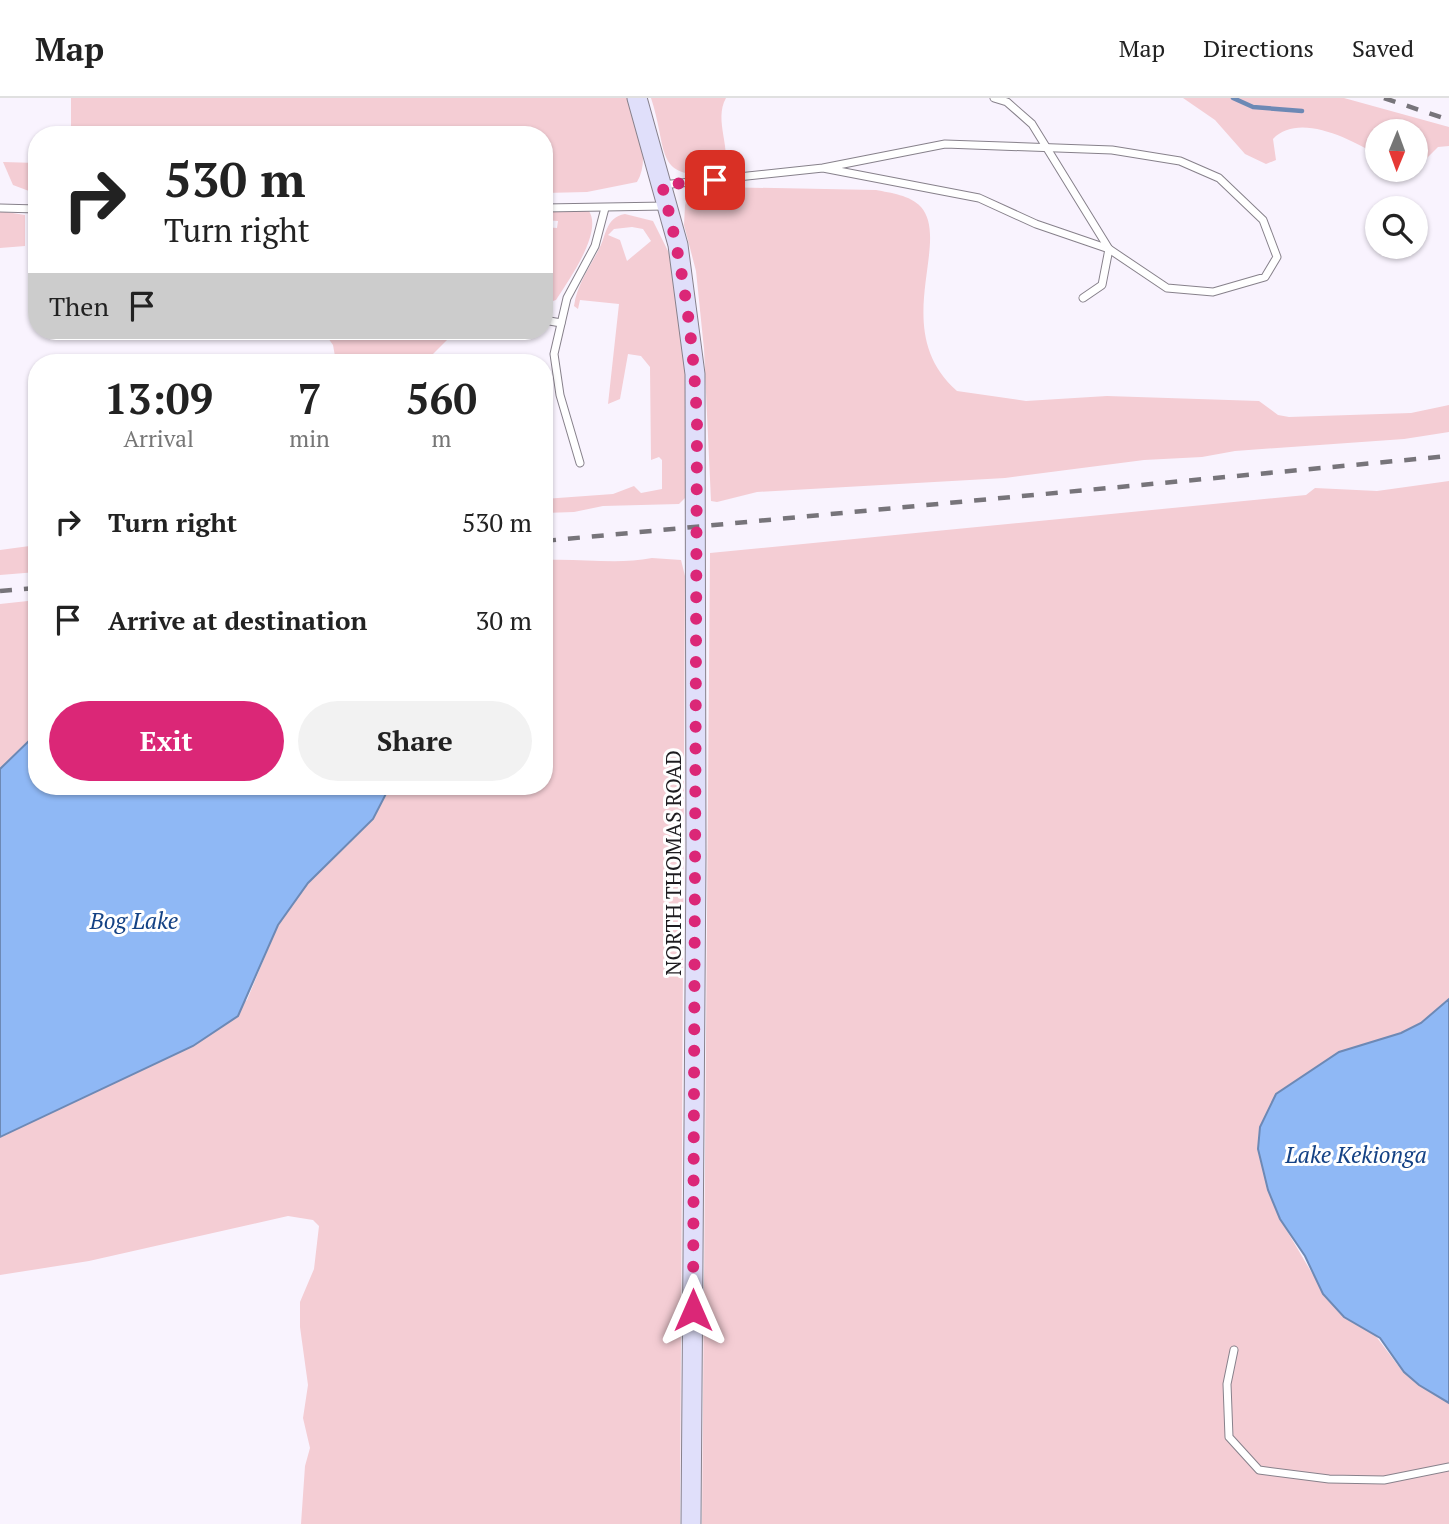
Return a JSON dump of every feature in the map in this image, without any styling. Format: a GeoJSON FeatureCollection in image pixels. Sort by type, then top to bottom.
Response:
{"type":"FeatureCollection","features":[{"type":"Feature","properties":{"kind":"main road","name":"NORTH THOMAS ROAD"},"geometry":{"type":"LineString","coordinates":[[637,98],[662,185],[687,299],[697,423],[691,1524]]}},
{"type":"Feature","properties":{"kind":"lane"},"geometry":{"type":"LineString","coordinates":[[994,98],[1007,102],[1032,124],[1109,249],[1102,285],[1083,298]]}},
{"type":"Feature","properties":{"kind":"lane"},"geometry":{"type":"LineString","coordinates":[[662,185],[823,168],[945,145],[1112,150],[1180,161],[1219,178],[1263,220],[1277,257],[1265,277],[1213,292],[1167,288],[1109,249],[1036,224],[979,198],[823,168]]}},
{"type":"Feature","properties":{"kind":"lane"},"geometry":{"type":"LineString","coordinates":[[553,208],[667,206]]}},
{"type":"Feature","properties":{"kind":"lane"},"geometry":{"type":"LineString","coordinates":[[0,208],[28,209]]}},
{"type":"Feature","properties":{"kind":"lane"},"geometry":{"type":"LineString","coordinates":[[580,463],[560,395],[554,354],[567,298],[595,246],[606,208]]}},
{"type":"Feature","properties":{"kind":"lane"},"geometry":{"type":"LineString","coordinates":[[553,322],[561,323]]}},
{"type":"Feature","properties":{"kind":"lane"},"geometry":{"type":"LineString","coordinates":[[1234,1350],[1227,1384],[1229,1437],[1259,1470],[1329,1479],[1384,1480],[1449,1467]]}},
{"type":"Feature","properties":{"kind":"shaded area"},"geometry":{"type":"Polygon","coordinates":[[[71,98],[628,98],[641,140],[643,162],[637,182],[587,192],[553,193],[553,126],[71,126],[71,98]]]}},
{"type":"Feature","properties":{"kind":"shaded area"},"geometry":{"type":"Polygon","coordinates":[[[651,98],[726,98],[721,116],[726,154],[723,173],[700,175],[684,173],[674,167],[663,148],[651,98]]]}},
{"type":"Feature","properties":{"kind":"shaded area"},"geometry":{"type":"Polygon","coordinates":[[[1183,98],[1344,98],[1420,119],[1365,119],[1365,148],[1325,131],[1296,128],[1284,131],[1273,139],[1276,160],[1266,164],[1245,154],[1215,120],[1183,98]]]}},
{"type":"Feature","properties":{"kind":"shaded area"},"geometry":{"type":"Polygon","coordinates":[[[1428,121],[1449,127],[1449,146],[1438,147],[1428,157],[1428,121]]]}},
{"type":"Feature","properties":{"kind":"shaded area"},"geometry":{"type":"Polygon","coordinates":[[[3,162],[28,163],[28,191],[13,185],[3,162]]]}},
{"type":"Feature","properties":{"kind":"shaded area"},"geometry":{"type":"Polygon","coordinates":[[[717,187],[876,190],[900,195],[917,203],[929,223],[930,242],[923,315],[927,342],[937,367],[957,391],[1026,401],[1107,396],[1259,401],[1278,415],[1289,417],[1411,413],[1449,405],[1449,432],[1404,439],[1144,460],[1005,478],[757,492],[717,502],[711,501],[704,349],[696,271],[684,225],[686,200],[694,192],[717,187]]]}},
{"type":"Feature","properties":{"kind":"shaded area"},"geometry":{"type":"Polygon","coordinates":[[[0,211],[25,215],[25,246],[0,248],[0,211]]]}},
{"type":"Feature","properties":{"kind":"shaded area"},"geometry":{"type":"Polygon","coordinates":[[[553,211],[589,211],[592,220],[588,244],[582,257],[553,301],[553,228],[557,228],[558,221],[553,221],[553,211]]]}},
{"type":"Feature","properties":{"kind":"shaded area"},"geometry":{"type":"Polygon","coordinates":[[[625,214],[653,221],[670,255],[686,368],[687,496],[679,504],[603,506],[553,513],[553,498],[613,494],[634,486],[641,493],[662,489],[662,460],[659,457],[651,460],[650,367],[641,356],[628,354],[620,399],[608,404],[619,304],[580,300],[578,309],[574,306],[580,284],[613,219],[625,214]],[[632,227],[614,229],[608,235],[620,240],[627,261],[651,241],[643,229],[632,227]]]}},
{"type":"Feature","properties":{"kind":"shaded area"},"geometry":{"type":"Polygon","coordinates":[[[329,340],[447,340],[433,354],[335,354],[329,340]]]}},
{"type":"Feature","properties":{"kind":"shaded area"},"geometry":{"type":"Polygon","coordinates":[[[1449,481],[1449,999],[1421,1023],[1401,1033],[1339,1052],[1276,1094],[1268,1190],[1280,1219],[1313,1275],[1344,1317],[1372,1331],[1403,1372],[1449,1403],[1449,1524],[702,1524],[710,553],[1306,495],[1315,488],[1377,491],[1449,481]]]}},
{"type":"Feature","properties":{"kind":"shaded area"},"geometry":{"type":"Polygon","coordinates":[[[28,546],[28,573],[0,575],[0,550],[28,546]]]}},
{"type":"Feature","properties":{"kind":"shaded area"},"geometry":{"type":"Polygon","coordinates":[[[652,558],[681,560],[685,576],[680,1524],[301,1524],[305,1466],[310,1448],[303,1418],[308,1385],[300,1327],[300,1302],[314,1269],[319,1226],[313,1220],[288,1216],[89,1261],[0,1275],[0,1137],[123,1077],[247,1000],[278,925],[308,883],[348,843],[386,795],[553,795],[553,560],[625,561],[652,558]]]}},
{"type":"Feature","properties":{"kind":"shaded area"},"geometry":{"type":"Polygon","coordinates":[[[28,601],[28,742],[0,769],[0,604],[28,601]]]}},
{"type":"Feature","properties":{"kind":"water","name":"Bog Lake"},"geometry":{"type":"Polygon","coordinates":[[[28,742],[28,795],[385,795],[373,819],[308,883],[278,925],[238,1016],[193,1046],[0,1137],[0,769],[28,742]]]}},
{"type":"Feature","properties":{"kind":"water","name":"Lake Kekionga"},"geometry":{"type":"Polygon","coordinates":[[[1449,999],[1449,1403],[1419,1385],[1404,1372],[1380,1338],[1344,1317],[1323,1294],[1305,1256],[1280,1219],[1268,1190],[1258,1149],[1260,1127],[1276,1094],[1339,1052],[1401,1033],[1421,1023],[1449,999]]]}},
{"type":"Feature","properties":{"kind":"waterway"},"geometry":{"type":"LineString","coordinates":[[1233,98],[1253,107],[1302,111]]}},
{"type":"Feature","properties":{"kind":"railway"},"geometry":{"type":"LineString","coordinates":[[1384,98],[1449,120]]}},
{"type":"Feature","properties":{"kind":"railway"},"geometry":{"type":"LineString","coordinates":[[553,540],[1449,456]]}},
{"type":"Feature","properties":{"kind":"railway"},"geometry":{"type":"LineString","coordinates":[[0,591],[28,589]]}},
{"type":"Feature","properties":{"kind":"route"},"geometry":{"type":"LineString","coordinates":[[693,1310],[696,856],[694,528],[697,423],[687,299],[678,245],[662,185],[715,180]]}}]}
